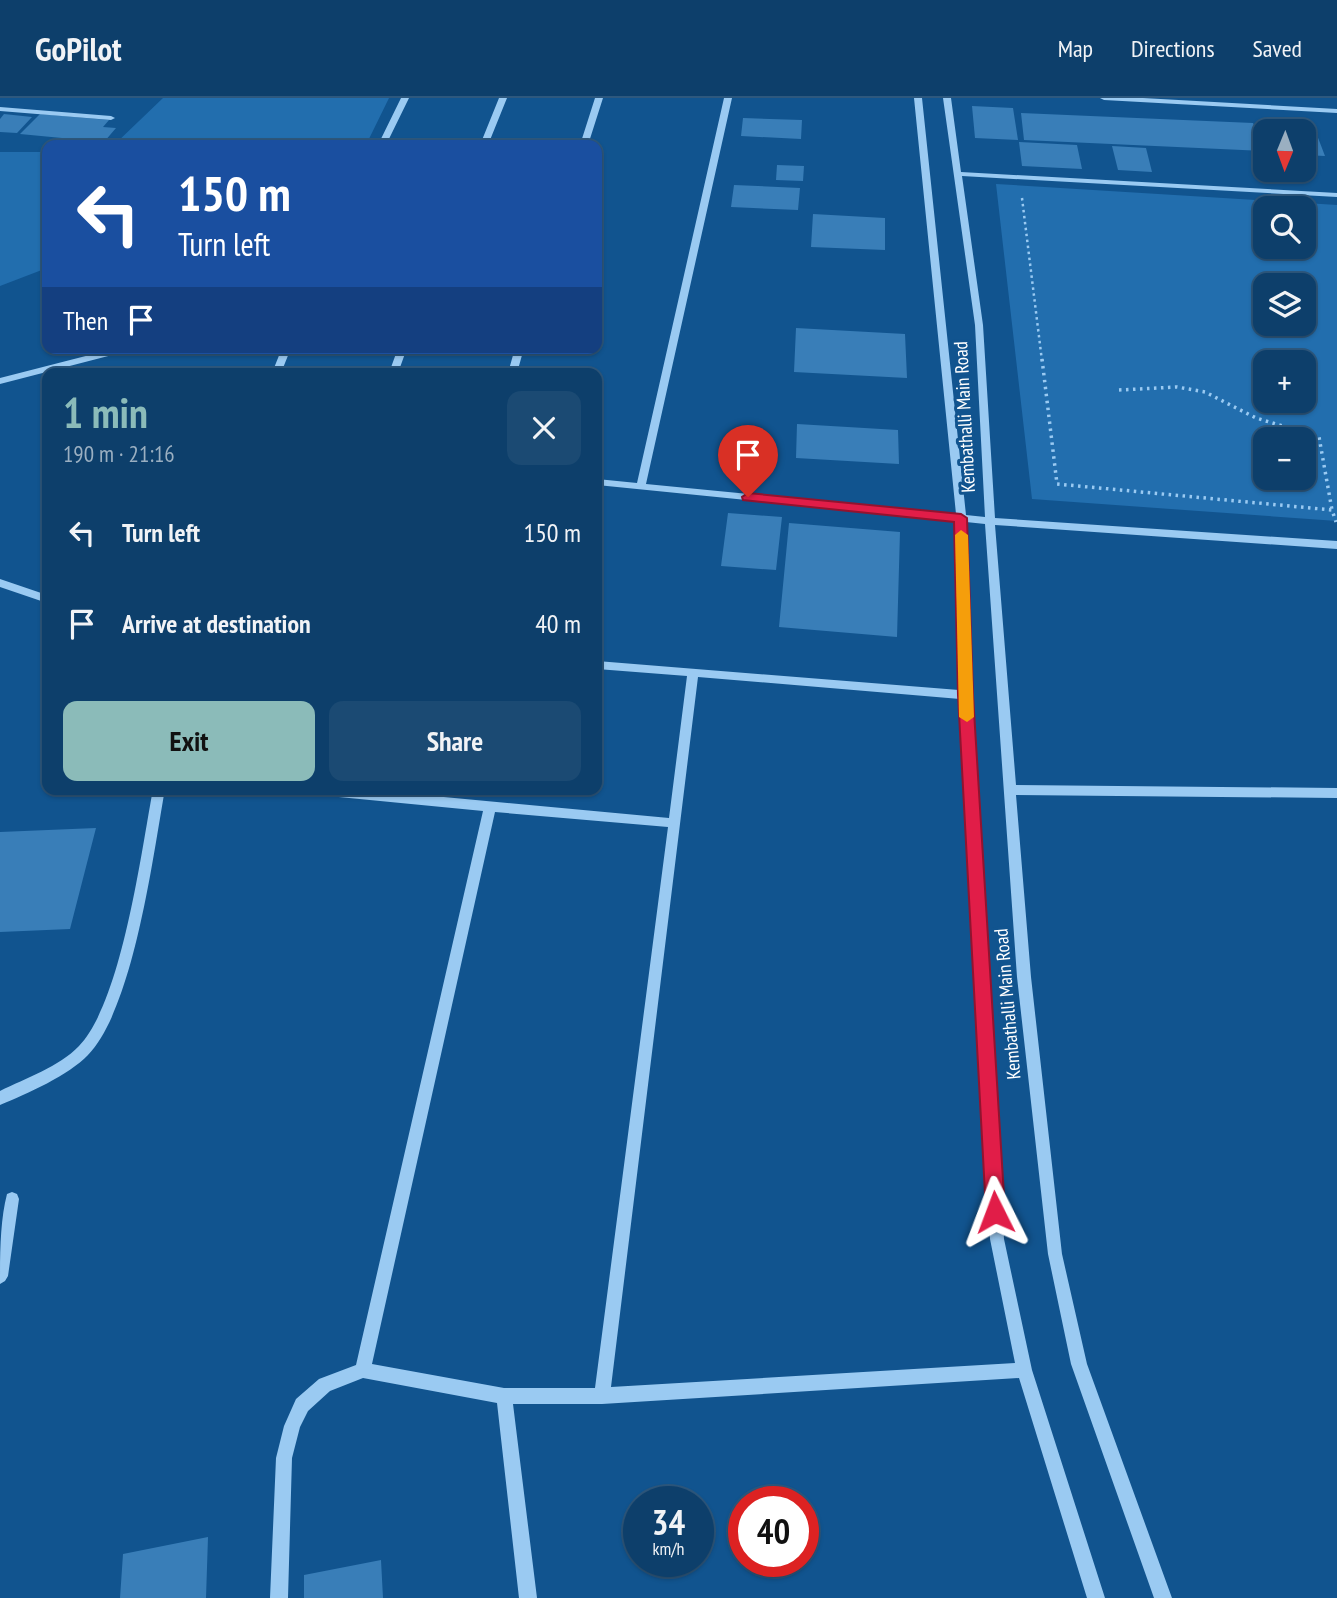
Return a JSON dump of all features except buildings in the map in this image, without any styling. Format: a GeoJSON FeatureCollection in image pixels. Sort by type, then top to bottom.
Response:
{"type":"FeatureCollection","features":[{"type":"Feature","properties":{"kind":"street"},"geometry":{"type":"LineString","coordinates":[[384,140],[405,98]]}},
{"type":"Feature","properties":{"kind":"street"},"geometry":{"type":"LineString","coordinates":[[486,140],[503,98]]}},
{"type":"Feature","properties":{"kind":"street"},"geometry":{"type":"LineString","coordinates":[[586,140],[599,98]]}},
{"type":"Feature","properties":{"kind":"street"},"geometry":{"type":"LineString","coordinates":[[641,486],[728,98]]}},
{"type":"Feature","properties":{"kind":"street","name":"Kembathalli Main Road"},"geometry":{"type":"LineString","coordinates":[[918,98],[961,518],[965,695],[997,1239],[1024,1370],[1096,1598]]}},
{"type":"Feature","properties":{"kind":"street","name":"Kembathalli Main Road"},"geometry":{"type":"LineString","coordinates":[[947,98],[960,174],[979,325],[990,521],[1024,977],[1055,1254],[1079,1364],[1163,1598]]}},
{"type":"Feature","properties":{"kind":"street"},"geometry":{"type":"LineString","coordinates":[[1104,98],[1337,111]]}},
{"type":"Feature","properties":{"kind":"street"},"geometry":{"type":"LineString","coordinates":[[0,109],[111,118]]}},
{"type":"Feature","properties":{"kind":"street"},"geometry":{"type":"LineString","coordinates":[[960,174],[1337,195]]}},
{"type":"Feature","properties":{"kind":"street"},"geometry":{"type":"LineString","coordinates":[[51,368],[105,354]]}},
{"type":"Feature","properties":{"kind":"street"},"geometry":{"type":"LineString","coordinates":[[0,381],[42,370]]}},
{"type":"Feature","properties":{"kind":"street"},"geometry":{"type":"LineString","coordinates":[[602,482],[990,521],[1337,545]]}},
{"type":"Feature","properties":{"kind":"street"},"geometry":{"type":"LineString","coordinates":[[0,583],[42,597]]}},
{"type":"Feature","properties":{"kind":"street"},"geometry":{"type":"LineString","coordinates":[[602,665],[965,695]]}},
{"type":"Feature","properties":{"kind":"street"},"geometry":{"type":"LineString","coordinates":[[602,1396],[693,673]]}},
{"type":"Feature","properties":{"kind":"street"},"geometry":{"type":"LineString","coordinates":[[1011,790],[1337,793]]}},
{"type":"Feature","properties":{"kind":"street"},"geometry":{"type":"LineString","coordinates":[[0,1098],[64,1065],[84,1050],[99,1033],[113,1000],[158,795]]}},
{"type":"Feature","properties":{"kind":"street"},"geometry":{"type":"LineString","coordinates":[[369,795],[674,823]]}},
{"type":"Feature","properties":{"kind":"street"},"geometry":{"type":"LineString","coordinates":[[363,1370],[490,807]]}},
{"type":"Feature","properties":{"kind":"street"},"geometry":{"type":"LineString","coordinates":[[0,1276],[12,1199]]}},
{"type":"Feature","properties":{"kind":"street"},"geometry":{"type":"LineString","coordinates":[[279,1598],[284,1458],[292,1426],[302,1405],[324,1385],[363,1370],[504,1396],[602,1396],[1024,1370]]}},
{"type":"Feature","properties":{"kind":"street"},"geometry":{"type":"LineString","coordinates":[[504,1396],[528,1598]]}},
{"type":"Feature","properties":{"kind":"path"},"geometry":{"type":"LineString","coordinates":[[1021,196],[1058,484],[1332,510]]}},
{"type":"Feature","properties":{"kind":"path"},"geometry":{"type":"LineString","coordinates":[[1119,390],[1177,387],[1205,392],[1256,418],[1319,438],[1337,526]]}},
{"type":"Feature","properties":{"kind":"shaded area"},"geometry":{"type":"Polygon","coordinates":[[[163,98],[389,98],[368,140],[119,140],[163,98]]]}},
{"type":"Feature","properties":{"kind":"shaded area"},"geometry":{"type":"Polygon","coordinates":[[[0,152],[42,152],[42,270],[0,286],[0,152]]]}},
{"type":"Feature","properties":{"kind":"shaded area"},"geometry":{"type":"Polygon","coordinates":[[[996,184],[1253,200],[1253,259],[1316,259],[1316,204],[1337,205],[1337,521],[1032,499],[996,184]]]}},
{"type":"Feature","properties":{"kind":"slow traffic"},"geometry":{"type":"LineString","coordinates":[[961,535],[967,717]]}},
{"type":"Feature","properties":{"kind":"route"},"geometry":{"type":"LineString","coordinates":[[748,497],[961,518],[965,695],[995,1212]]}}]}
